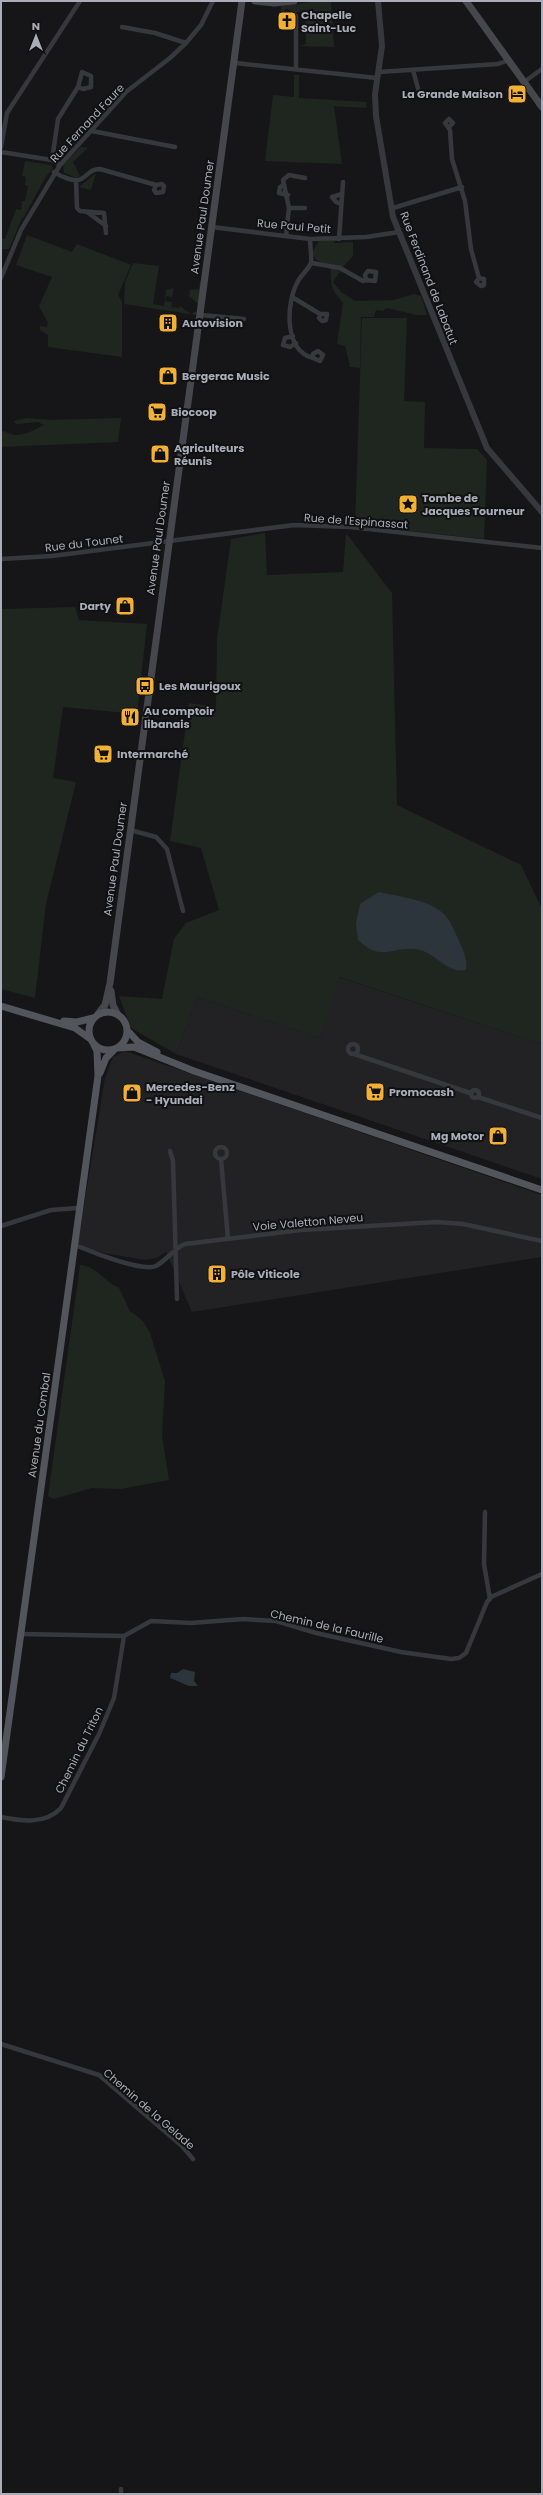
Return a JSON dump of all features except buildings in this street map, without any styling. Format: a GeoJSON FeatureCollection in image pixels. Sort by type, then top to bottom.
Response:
{"type":"FeatureCollection","features":[{"type":"Feature","properties":{"kind":"main road","name":"Avenue Paul Doumer"},"geometry":{"type":"LineString","coordinates":[[110,983],[168,541],[201,315],[242,1]]}},
{"type":"Feature","properties":{"kind":"main road"},"geometry":{"type":"LineString","coordinates":[[255,1],[274,3],[294,1]]}},
{"type":"Feature","properties":{"kind":"main road"},"geometry":{"type":"LineString","coordinates":[[466,1],[542,107]]}},
{"type":"Feature","properties":{"kind":"main road"},"geometry":{"type":"LineString","coordinates":[[110,983],[113,1005],[118,1015]]}},
{"type":"Feature","properties":{"kind":"main road"},"geometry":{"type":"LineString","coordinates":[[89,1038],[90,1024],[105,1005],[110,983]]}},
{"type":"Feature","properties":{"kind":"main road"},"geometry":{"type":"LineString","coordinates":[[1,1006],[50,1019],[75,1028],[89,1038],[97,1051],[98,1076]]}},
{"type":"Feature","properties":{"kind":"main road"},"geometry":{"type":"LineString","coordinates":[[50,1019],[77,1022],[108,1012],[118,1015],[123,1019],[127,1030],[138,1042],[172,1059],[542,1185]]}},
{"type":"Feature","properties":{"kind":"main road"},"geometry":{"type":"LineString","coordinates":[[98,1076],[106,1058],[125,1040],[127,1030]]}},
{"type":"Feature","properties":{"kind":"main road"},"geometry":{"type":"LineString","coordinates":[[94,1045],[103,1050],[134,1047],[202,1074],[542,1190]]}},
{"type":"Feature","properties":{"kind":"main road","name":"Avenue du Combal"},"geometry":{"type":"LineString","coordinates":[[1,1777],[78,1208],[98,1076]]}},
{"type":"Feature","properties":{"kind":"street"},"geometry":{"type":"LineString","coordinates":[[1,147],[7,113],[80,1]]}},
{"type":"Feature","properties":{"kind":"street","name":"Rue Fernand Faure"},"geometry":{"type":"LineString","coordinates":[[1,278],[21,230],[54,172],[126,92],[170,58],[186,43],[201,24],[213,1]]}},
{"type":"Feature","properties":{"kind":"street","name":"Rue Ferdinand de Labatut"},"geometry":{"type":"LineString","coordinates":[[378,1],[382,46],[378,75],[376,116],[393,208],[399,232],[487,448],[542,512]]}},
{"type":"Feature","properties":{"kind":"street"},"geometry":{"type":"LineString","coordinates":[[296,16],[296,69]]}},
{"type":"Feature","properties":{"kind":"street"},"geometry":{"type":"LineString","coordinates":[[122,27],[156,33],[186,43]]}},
{"type":"Feature","properties":{"kind":"street"},"geometry":{"type":"LineString","coordinates":[[235,62],[296,69],[378,75],[413,70],[498,64],[509,60]]}},
{"type":"Feature","properties":{"kind":"street"},"geometry":{"type":"LineString","coordinates":[[524,82],[542,69]]}},
{"type":"Feature","properties":{"kind":"street"},"geometry":{"type":"LineString","coordinates":[[413,70],[419,92],[448,94]]}},
{"type":"Feature","properties":{"kind":"street"},"geometry":{"type":"LineString","coordinates":[[52,160],[58,119],[78,86]]}},
{"type":"Feature","properties":{"kind":"street"},"geometry":{"type":"LineString","coordinates":[[449,127],[452,159],[462,187],[471,249],[479,278]]}},
{"type":"Feature","properties":{"kind":"street"},"geometry":{"type":"LineString","coordinates":[[92,131],[175,147]]}},
{"type":"Feature","properties":{"kind":"street"},"geometry":{"type":"LineString","coordinates":[[1,152],[52,160],[60,165]]}},
{"type":"Feature","properties":{"kind":"street"},"geometry":{"type":"LineString","coordinates":[[54,172],[76,180],[81,180],[91,170],[100,169],[156,185]]}},
{"type":"Feature","properties":{"kind":"street"},"geometry":{"type":"LineString","coordinates":[[288,195],[279,193],[285,177],[289,175],[304,178]]}},
{"type":"Feature","properties":{"kind":"street"},"geometry":{"type":"LineString","coordinates":[[76,180],[77,208],[80,211],[104,213],[106,233]]}},
{"type":"Feature","properties":{"kind":"street"},"geometry":{"type":"LineString","coordinates":[[339,239],[343,182]]}},
{"type":"Feature","properties":{"kind":"street"},"geometry":{"type":"LineString","coordinates":[[283,185],[288,195],[289,208],[286,236]]}},
{"type":"Feature","properties":{"kind":"street"},"geometry":{"type":"LineString","coordinates":[[393,208],[462,187]]}},
{"type":"Feature","properties":{"kind":"street"},"geometry":{"type":"LineString","coordinates":[[341,204],[336,202],[332,197],[342,194]]}},
{"type":"Feature","properties":{"kind":"street"},"geometry":{"type":"LineString","coordinates":[[289,208],[305,208]]}},
{"type":"Feature","properties":{"kind":"street"},"geometry":{"type":"LineString","coordinates":[[87,212],[106,226]]}},
{"type":"Feature","properties":{"kind":"street","name":"Rue Paul Petit"},"geometry":{"type":"LineString","coordinates":[[212,227],[310,239],[339,239],[399,232]]}},
{"type":"Feature","properties":{"kind":"street"},"geometry":{"type":"LineString","coordinates":[[310,239],[312,263],[297,283],[292,297],[290,325],[296,343],[307,357],[313,358]]}},
{"type":"Feature","properties":{"kind":"street"},"geometry":{"type":"LineString","coordinates":[[312,263],[333,265],[357,279],[366,280]]}},
{"type":"Feature","properties":{"kind":"street"},"geometry":{"type":"LineString","coordinates":[[292,297],[320,314]]}},
{"type":"Feature","properties":{"kind":"street"},"geometry":{"type":"LineString","coordinates":[[201,315],[244,319]]}},
{"type":"Feature","properties":{"kind":"street"},"geometry":{"type":"LineString","coordinates":[[293,336],[285,338],[283,345],[290,347],[296,343]]}},
{"type":"Feature","properties":{"kind":"street","name":"Rue de l'Espinassat"},"geometry":{"type":"LineString","coordinates":[[168,541],[294,525],[321,525],[542,548]]}},
{"type":"Feature","properties":{"kind":"street","name":"Rue du Tounet"},"geometry":{"type":"LineString","coordinates":[[1,559],[52,556],[168,541]]}},
{"type":"Feature","properties":{"kind":"street"},"geometry":{"type":"LineString","coordinates":[[130,830],[156,837],[167,850],[183,912]]}},
{"type":"Feature","properties":{"kind":"street"},"geometry":{"type":"LineString","coordinates":[[354,1054],[470,1093],[475,1089],[478,1091],[478,1097],[542,1118]]}},
{"type":"Feature","properties":{"kind":"street"},"geometry":{"type":"LineString","coordinates":[[170,1152],[173,1161],[176,1298]]}},
{"type":"Feature","properties":{"kind":"street"},"geometry":{"type":"LineString","coordinates":[[222,1159],[228,1239]]}},
{"type":"Feature","properties":{"kind":"street"},"geometry":{"type":"LineString","coordinates":[[1,1226],[50,1210],[78,1208]]}},
{"type":"Feature","properties":{"kind":"street","name":"Voie Valetton Neveu"},"geometry":{"type":"LineString","coordinates":[[175,1248],[185,1244],[301,1230],[450,1222],[542,1241]]}},
{"type":"Feature","properties":{"kind":"street"},"geometry":{"type":"LineString","coordinates":[[82,1248],[146,1267],[153,1267],[161,1263],[175,1248]]}},
{"type":"Feature","properties":{"kind":"street"},"geometry":{"type":"LineString","coordinates":[[485,1512],[484,1564],[490,1599],[542,1574]]}},
{"type":"Feature","properties":{"kind":"street","name":"Chemin de la Faurille"},"geometry":{"type":"LineString","coordinates":[[124,1636],[151,1621],[191,1623],[243,1619],[276,1621],[316,1633],[401,1652],[451,1659],[459,1658],[466,1653],[490,1599]]}},
{"type":"Feature","properties":{"kind":"street"},"geometry":{"type":"LineString","coordinates":[[21,1634],[124,1636]]}},
{"type":"Feature","properties":{"kind":"street","name":"Chemin du Triton"},"geometry":{"type":"LineString","coordinates":[[1,1817],[32,1821],[55,1814],[61,1808],[99,1734],[114,1698],[124,1636]]}},
{"type":"Feature","properties":{"kind":"street","name":"Chemin de la Gelade"},"geometry":{"type":"LineString","coordinates":[[1,2044],[99,2075],[182,2146],[193,2159]]}},
{"type":"Feature","properties":{"kind":"shaded area"},"geometry":{"type":"Polygon","coordinates":[[[331,1],[334,47],[299,46],[306,44],[305,11],[298,12],[293,15],[290,10],[285,9],[283,20],[280,20],[281,6],[331,1]]]}},
{"type":"Feature","properties":{"kind":"shaded area"},"geometry":{"type":"Polygon","coordinates":[[[294,75],[299,75],[299,98],[366,102],[367,108],[334,106],[342,164],[265,161],[273,95],[294,97],[294,75]]]}},
{"type":"Feature","properties":{"kind":"shaded area"},"geometry":{"type":"Polygon","coordinates":[[[81,147],[88,148],[73,162],[80,176],[77,178],[64,173],[63,164],[81,147]]]}},
{"type":"Feature","properties":{"kind":"shaded area"},"geometry":{"type":"Polygon","coordinates":[[[25,161],[51,165],[53,168],[45,178],[24,217],[22,218],[9,249],[1,249],[1,238],[5,239],[16,209],[21,210],[22,201],[25,201],[28,186],[25,185],[26,177],[22,176],[25,161]]]}},
{"type":"Feature","properties":{"kind":"shaded area"},"geometry":{"type":"Polygon","coordinates":[[[96,173],[91,190],[79,187],[96,173]]]}},
{"type":"Feature","properties":{"kind":"shaded area"},"geometry":{"type":"Polygon","coordinates":[[[27,235],[72,252],[77,244],[131,265],[118,295],[122,301],[122,357],[48,347],[48,335],[40,330],[40,326],[47,327],[48,323],[39,306],[52,277],[16,265],[27,235]]]}},
{"type":"Feature","properties":{"kind":"shaded area"},"geometry":{"type":"Polygon","coordinates":[[[319,240],[334,241],[335,243],[353,242],[353,256],[343,267],[321,262],[314,257],[312,253],[319,240]]]}},
{"type":"Feature","properties":{"kind":"shaded area"},"geometry":{"type":"Polygon","coordinates":[[[133,263],[159,266],[153,304],[164,306],[166,290],[174,288],[172,297],[166,296],[165,301],[172,302],[171,307],[179,308],[180,306],[191,314],[196,311],[196,315],[124,304],[125,282],[133,263]]]}},
{"type":"Feature","properties":{"kind":"shaded area"},"geometry":{"type":"Polygon","coordinates":[[[331,268],[343,272],[339,273],[333,282],[341,292],[355,301],[394,300],[414,294],[421,296],[427,315],[417,315],[386,308],[383,311],[376,310],[374,317],[361,317],[360,368],[350,367],[345,346],[337,344],[343,303],[332,287],[331,268]]]}},
{"type":"Feature","properties":{"kind":"shaded area"},"geometry":{"type":"Polygon","coordinates":[[[200,281],[202,281],[198,304],[189,296],[190,290],[199,289],[200,281]]]}},
{"type":"Feature","properties":{"kind":"shaded area"},"geometry":{"type":"Polygon","coordinates":[[[362,318],[407,318],[404,401],[425,402],[424,448],[477,449],[487,460],[484,539],[355,525],[362,318]]]}},
{"type":"Feature","properties":{"kind":"shaded area"},"geometry":{"type":"Polygon","coordinates":[[[27,418],[49,420],[121,418],[118,442],[1,447],[1,432],[4,431],[9,434],[19,435],[44,425],[38,422],[16,424],[14,421],[27,418]]]}},
{"type":"Feature","properties":{"kind":"shaded area"},"geometry":{"type":"Polygon","coordinates":[[[265,533],[267,575],[343,572],[346,533],[392,593],[397,805],[521,865],[542,909],[542,1044],[339,977],[320,1038],[197,997],[176,1054],[131,1028],[119,996],[162,999],[174,939],[186,923],[219,910],[201,848],[170,841],[189,703],[216,707],[217,639],[231,539],[265,533]]]}},
{"type":"Feature","properties":{"kind":"shaded area"},"geometry":{"type":"Polygon","coordinates":[[[75,607],[79,620],[147,624],[137,714],[63,707],[53,778],[76,782],[46,904],[35,998],[1,989],[1,609],[75,607]]]}},
{"type":"Feature","properties":{"kind":"shaded area"},"geometry":{"type":"Polygon","coordinates":[[[379,892],[422,902],[444,914],[453,927],[464,951],[466,970],[453,969],[429,954],[416,949],[380,952],[374,951],[358,940],[356,923],[360,904],[379,892]]]}},
{"type":"Feature","properties":{"kind":"shaded area"},"geometry":{"type":"Polygon","coordinates":[[[338,977],[542,1044],[542,1179],[176,1054],[197,997],[320,1038],[338,977]]]}},
{"type":"Feature","properties":{"kind":"shaded area"},"geometry":{"type":"Polygon","coordinates":[[[125,1051],[542,1195],[542,1257],[192,1312],[166,1252],[156,1258],[144,1260],[77,1248],[105,1078],[113,1057],[125,1051]]]}},
{"type":"Feature","properties":{"kind":"shaded area"},"geometry":{"type":"Polygon","coordinates":[[[80,1265],[90,1267],[114,1286],[119,1288],[130,1311],[143,1321],[150,1333],[165,1381],[162,1436],[169,1480],[121,1489],[92,1488],[54,1499],[48,1496],[80,1265]]]}},
{"type":"Feature","properties":{"kind":"shaded area"},"geometry":{"type":"Polygon","coordinates":[[[183,1669],[195,1672],[194,1681],[198,1686],[189,1686],[170,1678],[171,1673],[177,1673],[183,1669]]]}},
{"type":"Feature","properties":{"kind":"place","name":"Chapelle Saint-Luc"},"geometry":{"type":"Point","coordinates":[287,21]}},
{"type":"Feature","properties":{"kind":"place","name":"La Grande Maison"},"geometry":{"type":"Point","coordinates":[517,94]}},
{"type":"Feature","properties":{"kind":"place","name":"Autovision"},"geometry":{"type":"Point","coordinates":[168,323]}},
{"type":"Feature","properties":{"kind":"place","name":"Bergerac Music"},"geometry":{"type":"Point","coordinates":[168,376]}},
{"type":"Feature","properties":{"kind":"place","name":"Biocoop"},"geometry":{"type":"Point","coordinates":[157,412]}},
{"type":"Feature","properties":{"kind":"place","name":"Agriculteurs Réunis"},"geometry":{"type":"Point","coordinates":[160,454]}},
{"type":"Feature","properties":{"kind":"place","name":"Tombe de Jacques Tourneur"},"geometry":{"type":"Point","coordinates":[408,504]}},
{"type":"Feature","properties":{"kind":"place","name":"Darty"},"geometry":{"type":"Point","coordinates":[125,606]}},
{"type":"Feature","properties":{"kind":"place","name":"Les Maurigoux"},"geometry":{"type":"Point","coordinates":[145,686]}},
{"type":"Feature","properties":{"kind":"place","name":"Au comptoir libanais"},"geometry":{"type":"Point","coordinates":[130,717]}},
{"type":"Feature","properties":{"kind":"place","name":"Intermarché"},"geometry":{"type":"Point","coordinates":[103,754]}},
{"type":"Feature","properties":{"kind":"place","name":"Promocash"},"geometry":{"type":"Point","coordinates":[375,1092]}},
{"type":"Feature","properties":{"kind":"place","name":"Mercedes-Benz - Hyundai"},"geometry":{"type":"Point","coordinates":[132,1093]}},
{"type":"Feature","properties":{"kind":"place","name":"Mg Motor"},"geometry":{"type":"Point","coordinates":[498,1136]}},
{"type":"Feature","properties":{"kind":"place","name":"Pôle Viticole"},"geometry":{"type":"Point","coordinates":[217,1274]}}]}
